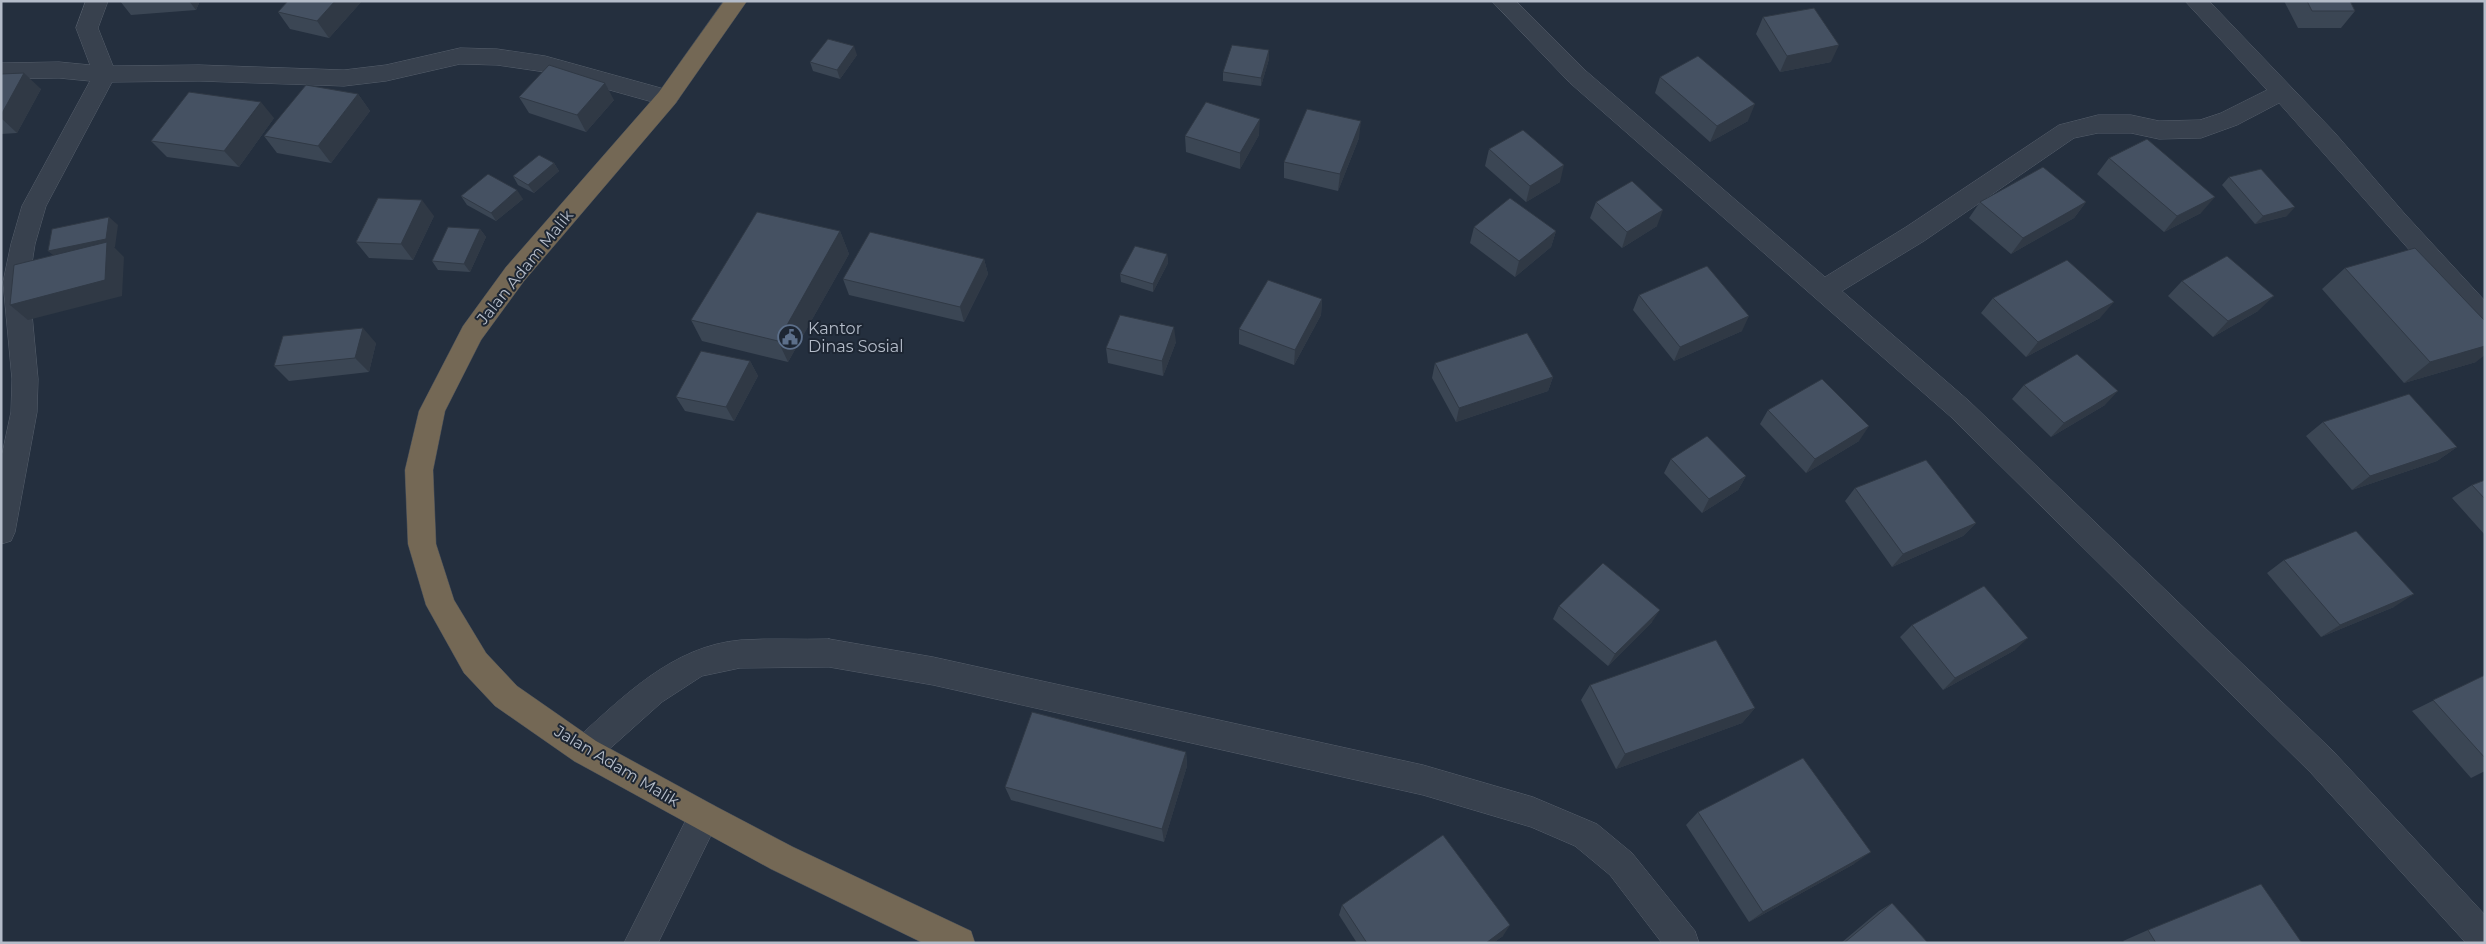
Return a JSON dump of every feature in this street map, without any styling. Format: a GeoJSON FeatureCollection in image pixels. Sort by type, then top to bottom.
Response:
{"type":"FeatureCollection","features":[{"type":"Feature","properties":{"kind":"highway","name":"Jalan Adam Malik"},"geometry":{"type":"LineString","coordinates":[[736,1],[668,98],[515,274],[472,333],[432,411],[419,470],[422,544],[441,605],[475,663],[506,696],[585,752],[704,817],[782,858],[959,943]]}},
{"type":"Feature","properties":{"kind":"street"},"geometry":{"type":"LineString","coordinates":[[1,532],[24,412],[25,379],[16,282],[23,244],[34,206],[105,74],[87,28],[97,1]]}},
{"type":"Feature","properties":{"kind":"street"},"geometry":{"type":"LineString","coordinates":[[1503,1],[1578,77],[1960,409],[2322,762],[2485,939]]}},
{"type":"Feature","properties":{"kind":"street"},"geometry":{"type":"LineString","coordinates":[[2196,1],[2326,139],[2395,220],[2485,318]]}},
{"type":"Feature","properties":{"kind":"street"},"geometry":{"type":"LineString","coordinates":[[1,71],[59,70],[105,74],[199,73],[344,78],[386,73],[460,56],[497,57],[545,64],[668,98]]}},
{"type":"Feature","properties":{"kind":"street"},"geometry":{"type":"LineString","coordinates":[[1825,290],[1915,234],[2067,131],[2098,124],[2131,124],[2159,130],[2201,129],[2229,119],[2282,92]]}},
{"type":"Feature","properties":{"kind":"street"},"geometry":{"type":"LineString","coordinates":[[585,752],[651,692],[696,664],[740,654],[828,653],[848,656],[933,671],[1423,780],[1533,812],[1586,835],[1621,864],[1683,943]]}},
{"type":"Feature","properties":{"kind":"street"},"geometry":{"type":"LineString","coordinates":[[640,943],[704,817]]}},
{"type":"Feature","properties":{"kind":"building"},"geometry":{"type":"Polygon","coordinates":[[[288,1],[335,1],[317,21],[278,12],[288,1]]]}},
{"type":"Feature","properties":{"kind":"building"},"geometry":{"type":"Polygon","coordinates":[[[2307,1],[2350,1],[2355,11],[2312,11],[2307,1]]]}},
{"type":"Feature","properties":{"kind":"building"},"geometry":{"type":"Polygon","coordinates":[[[1814,8],[1839,45],[1787,56],[1763,17],[1814,8]]]}},
{"type":"Feature","properties":{"kind":"building"},"geometry":{"type":"Polygon","coordinates":[[[828,39],[854,46],[837,70],[810,62],[828,39]]]}},
{"type":"Feature","properties":{"kind":"building"},"geometry":{"type":"Polygon","coordinates":[[[1232,45],[1269,50],[1261,78],[1223,72],[1232,45]]]}},
{"type":"Feature","properties":{"kind":"building"},"geometry":{"type":"Polygon","coordinates":[[[1698,56],[1755,104],[1717,126],[1660,77],[1698,56]]]}},
{"type":"Feature","properties":{"kind":"building"},"geometry":{"type":"Polygon","coordinates":[[[549,65],[605,83],[577,115],[519,97],[549,65]]]}},
{"type":"Feature","properties":{"kind":"building"},"geometry":{"type":"Polygon","coordinates":[[[24,73],[1,115],[1,74],[24,73]]]}},
{"type":"Feature","properties":{"kind":"building"},"geometry":{"type":"Polygon","coordinates":[[[306,85],[358,94],[318,146],[264,136],[306,85]]]}},
{"type":"Feature","properties":{"kind":"building"},"geometry":{"type":"Polygon","coordinates":[[[189,92],[261,102],[224,151],[151,141],[189,92]]]}},
{"type":"Feature","properties":{"kind":"building"},"geometry":{"type":"Polygon","coordinates":[[[1206,102],[1260,119],[1240,153],[1185,136],[1206,102]]]}},
{"type":"Feature","properties":{"kind":"building"},"geometry":{"type":"Polygon","coordinates":[[[1307,109],[1361,121],[1340,174],[1284,162],[1307,109]]]}},
{"type":"Feature","properties":{"kind":"building"},"geometry":{"type":"Polygon","coordinates":[[[1523,130],[1564,165],[1530,186],[1489,149],[1523,130]]]}},
{"type":"Feature","properties":{"kind":"building"},"geometry":{"type":"Polygon","coordinates":[[[2147,139],[2215,197],[2177,216],[2109,158],[2147,139]]]}},
{"type":"Feature","properties":{"kind":"building"},"geometry":{"type":"Polygon","coordinates":[[[539,155],[554,163],[528,185],[513,176],[539,155]]]}},
{"type":"Feature","properties":{"kind":"building"},"geometry":{"type":"Polygon","coordinates":[[[2043,167],[2086,202],[2023,238],[1980,202],[2043,167]]]}},
{"type":"Feature","properties":{"kind":"building"},"geometry":{"type":"Polygon","coordinates":[[[2261,169],[2295,207],[2263,216],[2229,177],[2261,169]]]}},
{"type":"Feature","properties":{"kind":"building"},"geometry":{"type":"Polygon","coordinates":[[[488,174],[517,190],[491,213],[461,196],[488,174]]]}},
{"type":"Feature","properties":{"kind":"building"},"geometry":{"type":"Polygon","coordinates":[[[1632,181],[1663,210],[1627,232],[1596,202],[1632,181]]]}},
{"type":"Feature","properties":{"kind":"building"},"geometry":{"type":"Polygon","coordinates":[[[378,198],[422,200],[401,244],[356,242],[378,198]]]}},
{"type":"Feature","properties":{"kind":"building"},"geometry":{"type":"Polygon","coordinates":[[[1510,198],[1556,231],[1519,261],[1474,227],[1510,198]]]}},
{"type":"Feature","properties":{"kind":"building"},"geometry":{"type":"Polygon","coordinates":[[[757,212],[840,231],[778,341],[691,320],[757,212]]]}},
{"type":"Feature","properties":{"kind":"building"},"geometry":{"type":"Polygon","coordinates":[[[109,217],[106,239],[48,251],[52,229],[109,217]]]}},
{"type":"Feature","properties":{"kind":"building"},"geometry":{"type":"Polygon","coordinates":[[[448,227],[480,229],[464,264],[432,261],[448,227]]]}},
{"type":"Feature","properties":{"kind":"building"},"geometry":{"type":"Polygon","coordinates":[[[870,232],[984,259],[960,307],[843,279],[870,232]]]}},
{"type":"Feature","properties":{"kind":"building"},"geometry":{"type":"Polygon","coordinates":[[[107,242],[105,280],[10,305],[14,265],[107,242]]]}},
{"type":"Feature","properties":{"kind":"building"},"geometry":{"type":"Polygon","coordinates":[[[1135,246],[1167,254],[1153,284],[1120,274],[1135,246]]]}},
{"type":"Feature","properties":{"kind":"building"},"geometry":{"type":"Polygon","coordinates":[[[2415,248],[2485,321],[2485,346],[2430,362],[2345,268],[2415,248]]]}},
{"type":"Feature","properties":{"kind":"building"},"geometry":{"type":"Polygon","coordinates":[[[2227,256],[2274,296],[2228,321],[2182,281],[2227,256]]]}},
{"type":"Feature","properties":{"kind":"building"},"geometry":{"type":"Polygon","coordinates":[[[2067,260],[2114,302],[2038,342],[1993,298],[2067,260]]]}},
{"type":"Feature","properties":{"kind":"building"},"geometry":{"type":"Polygon","coordinates":[[[1707,266],[1749,316],[1680,347],[1639,295],[1707,266]]]}},
{"type":"Feature","properties":{"kind":"building"},"geometry":{"type":"Polygon","coordinates":[[[1268,280],[1322,299],[1295,350],[1239,329],[1268,280]]]}},
{"type":"Feature","properties":{"kind":"building"},"geometry":{"type":"Polygon","coordinates":[[[1120,315],[1174,327],[1162,361],[1106,348],[1120,315]]]}},
{"type":"Feature","properties":{"kind":"building"},"geometry":{"type":"Polygon","coordinates":[[[363,328],[355,358],[274,366],[283,336],[363,328]]]}},
{"type":"Feature","properties":{"kind":"building"},"geometry":{"type":"Polygon","coordinates":[[[1527,333],[1553,377],[1459,408],[1435,363],[1527,333]]]}},
{"type":"Feature","properties":{"kind":"building"},"geometry":{"type":"Polygon","coordinates":[[[701,351],[750,361],[726,407],[676,397],[701,351]]]}},
{"type":"Feature","properties":{"kind":"building"},"geometry":{"type":"Polygon","coordinates":[[[2077,354],[2118,391],[2064,423],[2024,385],[2077,354]]]}},
{"type":"Feature","properties":{"kind":"building"},"geometry":{"type":"Polygon","coordinates":[[[1822,379],[1869,426],[1815,459],[1768,410],[1822,379]]]}},
{"type":"Feature","properties":{"kind":"building"},"geometry":{"type":"Polygon","coordinates":[[[2409,394],[2457,447],[2370,476],[2323,422],[2409,394]]]}},
{"type":"Feature","properties":{"kind":"building"},"geometry":{"type":"Polygon","coordinates":[[[1707,436],[1746,476],[1709,499],[1671,459],[1707,436]]]}},
{"type":"Feature","properties":{"kind":"building"},"geometry":{"type":"Polygon","coordinates":[[[1926,460],[1976,523],[1903,554],[1855,488],[1926,460]]]}},
{"type":"Feature","properties":{"kind":"building"},"geometry":{"type":"Polygon","coordinates":[[[2485,480],[2485,499],[2472,485],[2485,480]]]}},
{"type":"Feature","properties":{"kind":"building"},"geometry":{"type":"Polygon","coordinates":[[[2356,531],[2414,594],[2340,625],[2284,560],[2356,531]]]}},
{"type":"Feature","properties":{"kind":"building"},"geometry":{"type":"Polygon","coordinates":[[[1603,563],[1660,610],[1615,654],[1559,606],[1603,563]]]}},
{"type":"Feature","properties":{"kind":"building"},"geometry":{"type":"Polygon","coordinates":[[[1984,586],[2028,638],[1955,678],[1912,625],[1984,586]]]}},
{"type":"Feature","properties":{"kind":"building"},"geometry":{"type":"Polygon","coordinates":[[[1716,640],[1755,708],[1625,754],[1590,685],[1716,640]]]}},
{"type":"Feature","properties":{"kind":"building"},"geometry":{"type":"Polygon","coordinates":[[[2485,675],[2485,758],[2433,700],[2485,675]]]}},
{"type":"Feature","properties":{"kind":"building"},"geometry":{"type":"Polygon","coordinates":[[[1032,712],[1186,752],[1162,829],[1005,787],[1032,712]]]}},
{"type":"Feature","properties":{"kind":"building"},"geometry":{"type":"Polygon","coordinates":[[[1803,758],[1871,852],[1763,912],[1698,812],[1803,758]]]}},
{"type":"Feature","properties":{"kind":"building"},"geometry":{"type":"Polygon","coordinates":[[[1443,835],[1510,925],[1486,943],[1367,943],[1342,905],[1443,835]]]}},
{"type":"Feature","properties":{"kind":"building"},"geometry":{"type":"Polygon","coordinates":[[[2261,884],[2302,943],[2156,943],[2148,930],[2261,884]]]}},
{"type":"Feature","properties":{"kind":"building"},"geometry":{"type":"Polygon","coordinates":[[[1892,903],[1928,943],[1844,943],[1892,903]]]}},
{"type":"Feature","properties":{"kind":"place","name":"Kantor Dinas Sosial"},"geometry":{"type":"Point","coordinates":[790,337]}}]}
